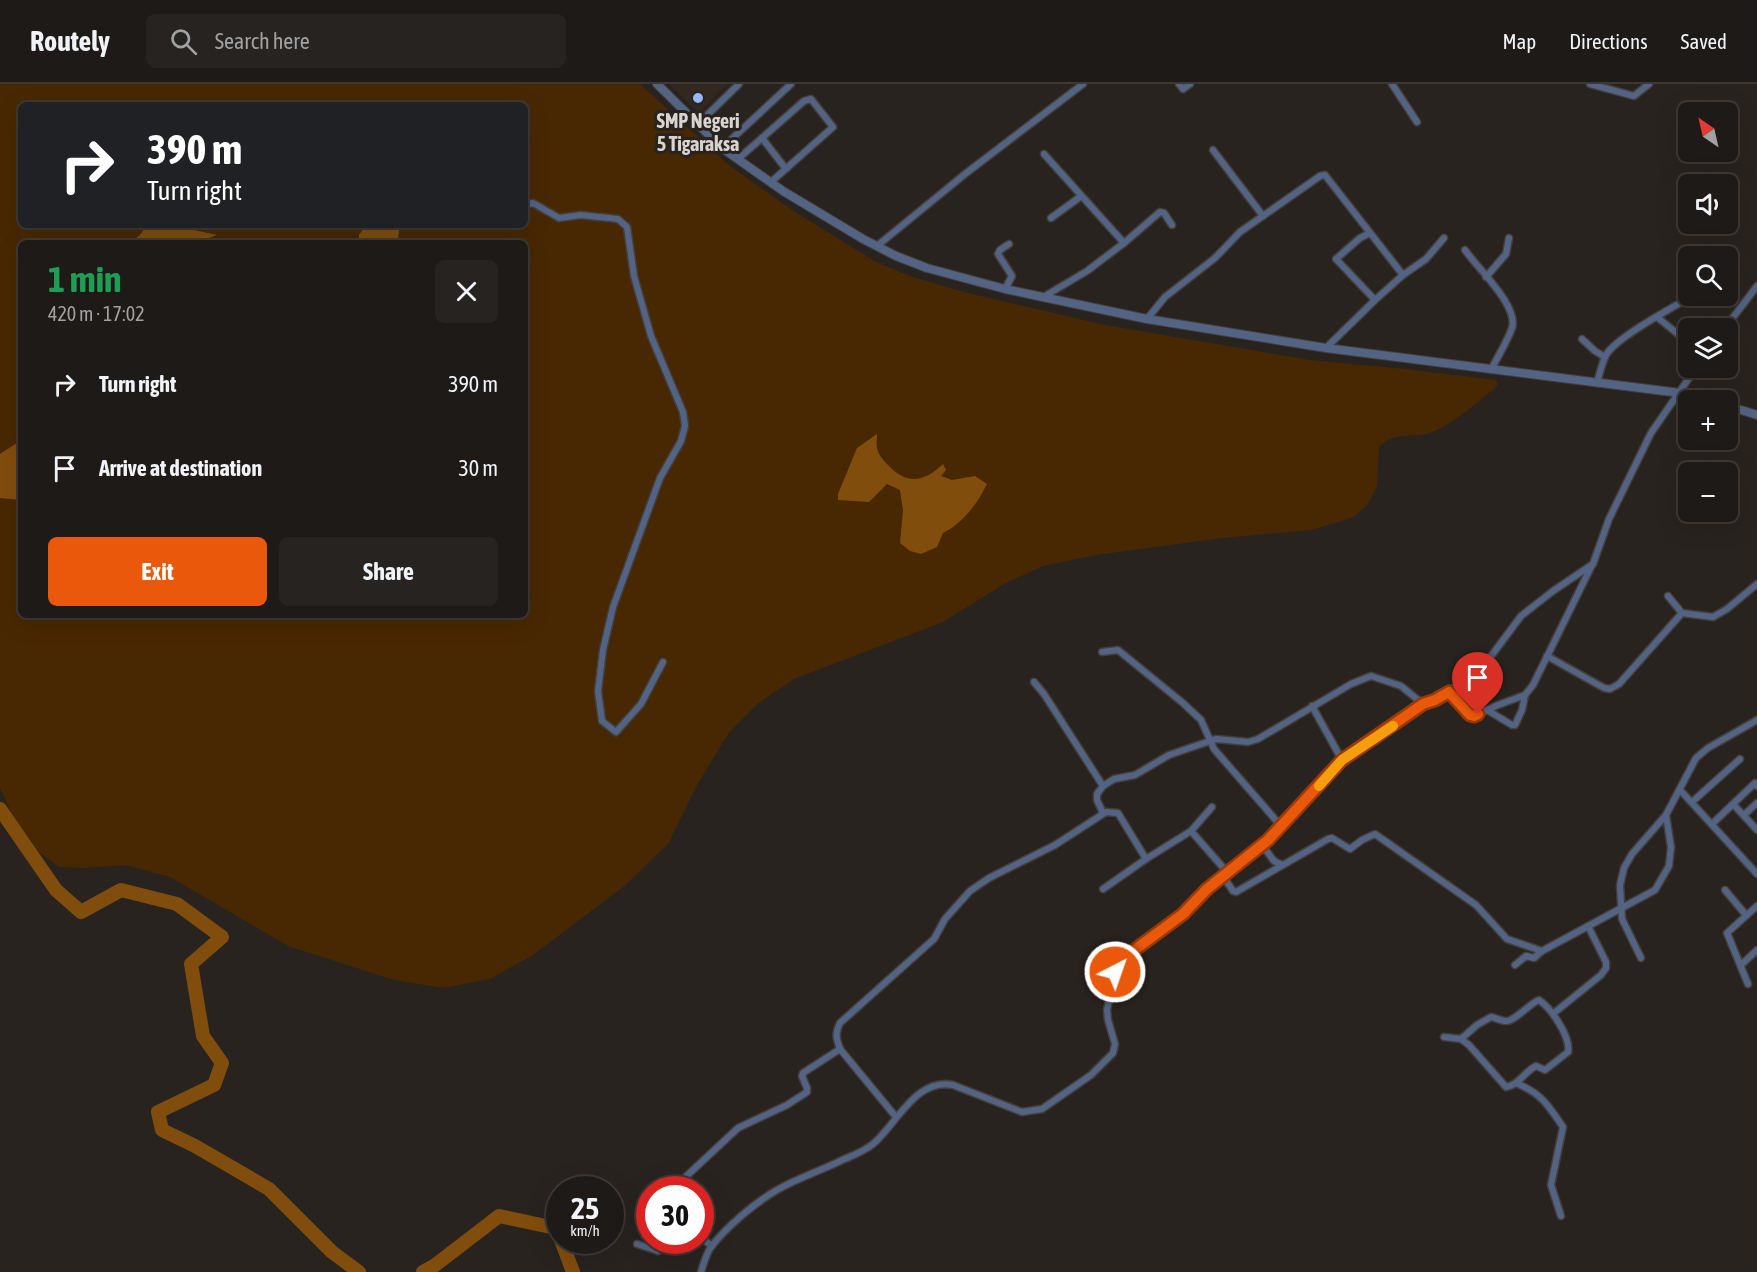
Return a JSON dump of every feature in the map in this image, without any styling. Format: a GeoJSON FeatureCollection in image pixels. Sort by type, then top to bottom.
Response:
{"type":"FeatureCollection","features":[{"type":"Feature","properties":{"kind":"street"},"geometry":{"type":"LineString","coordinates":[[657,84],[722,148],[771,182],[877,246],[927,268],[1005,289],[1148,319],[1326,348],[1678,393]]}},
{"type":"Feature","properties":{"kind":"street"},"geometry":{"type":"LineString","coordinates":[[698,124],[739,84]]}},
{"type":"Feature","properties":{"kind":"street"},"geometry":{"type":"LineString","coordinates":[[722,148],[791,84]]}},
{"type":"Feature","properties":{"kind":"street"},"geometry":{"type":"LineString","coordinates":[[877,246],[1083,84]]}},
{"type":"Feature","properties":{"kind":"street"},"geometry":{"type":"LineString","coordinates":[[1179,84],[1183,89],[1190,84]]}},
{"type":"Feature","properties":{"kind":"street"},"geometry":{"type":"LineString","coordinates":[[1392,84],[1417,122]]}},
{"type":"Feature","properties":{"kind":"street"},"geometry":{"type":"LineString","coordinates":[[1590,84],[1634,96],[1649,84]]}},
{"type":"Feature","properties":{"kind":"street"},"geometry":{"type":"LineString","coordinates":[[738,159],[807,99],[810,99],[832,125],[831,130],[771,182]]}},
{"type":"Feature","properties":{"kind":"street"},"geometry":{"type":"LineString","coordinates":[[762,138],[786,169]]}},
{"type":"Feature","properties":{"kind":"street"},"geometry":{"type":"LineString","coordinates":[[1213,150],[1263,216]]}},
{"type":"Feature","properties":{"kind":"street"},"geometry":{"type":"LineString","coordinates":[[1044,154],[1080,197],[1124,243]]}},
{"type":"Feature","properties":{"kind":"street"},"geometry":{"type":"LineString","coordinates":[[1148,319],[1165,297],[1215,258],[1240,232],[1320,176],[1325,175],[1403,275]]}},
{"type":"Feature","properties":{"kind":"street"},"geometry":{"type":"LineString","coordinates":[[1051,219],[1080,197]]}},
{"type":"Feature","properties":{"kind":"street"},"geometry":{"type":"LineString","coordinates":[[528,204],[533,203],[559,218],[581,215],[618,219],[627,227],[634,276],[651,336],[683,412],[685,426],[681,441],[660,478],[613,607],[603,650],[598,691],[602,720],[616,732],[641,704],[663,662]]}},
{"type":"Feature","properties":{"kind":"street"},"geometry":{"type":"LineString","coordinates":[[1045,296],[1087,271],[1160,212],[1164,213],[1172,225]]}},
{"type":"Feature","properties":{"kind":"street"},"geometry":{"type":"LineString","coordinates":[[1370,233],[1360,238],[1336,259],[1374,300]]}},
{"type":"Feature","properties":{"kind":"street"},"geometry":{"type":"LineString","coordinates":[[1326,348],[1374,300],[1426,259],[1444,238]]}},
{"type":"Feature","properties":{"kind":"street"},"geometry":{"type":"LineString","coordinates":[[1486,277],[1506,254],[1509,238]]}},
{"type":"Feature","properties":{"kind":"street"},"geometry":{"type":"LineString","coordinates":[[1005,289],[1012,276],[998,254],[1009,244]]}},
{"type":"Feature","properties":{"kind":"street"},"geometry":{"type":"LineString","coordinates":[[1465,250],[1502,294],[1513,317],[1512,327],[1491,370]]}},
{"type":"Feature","properties":{"kind":"street"},"geometry":{"type":"LineString","coordinates":[[1733,318],[1757,286]]}},
{"type":"Feature","properties":{"kind":"street"},"geometry":{"type":"LineString","coordinates":[[1597,382],[1605,357],[1618,343],[1678,304]]}},
{"type":"Feature","properties":{"kind":"street"},"geometry":{"type":"LineString","coordinates":[[1657,317],[1678,334]]}},
{"type":"Feature","properties":{"kind":"street"},"geometry":{"type":"LineString","coordinates":[[1582,339],[1605,357]]}},
{"type":"Feature","properties":{"kind":"street"},"geometry":{"type":"LineString","coordinates":[[1487,710],[1515,725],[1522,710],[1525,695],[1533,685],[1593,564],[1609,519],[1629,476],[1652,433],[1678,396]]}},
{"type":"Feature","properties":{"kind":"street"},"geometry":{"type":"LineString","coordinates":[[1738,409],[1757,416]]}},
{"type":"Feature","properties":{"kind":"street"},"geometry":{"type":"LineString","coordinates":[[714,1244],[766,1197],[873,1144],[896,1117],[928,1088],[943,1082],[1022,1112],[1042,1109],[1091,1075],[1109,1058],[1114,1049],[1107,1015],[1117,966],[1121,960],[1183,914],[1225,874],[1262,845],[1342,760],[1423,704],[1449,692],[1492,655],[1521,616],[1593,564]]}},
{"type":"Feature","properties":{"kind":"street"},"geometry":{"type":"LineString","coordinates":[[1668,597],[1682,613],[1713,617],[1727,609],[1757,584]]}},
{"type":"Feature","properties":{"kind":"street"},"geometry":{"type":"LineString","coordinates":[[1547,656],[1604,688],[1610,689],[1619,684],[1682,613]]}},
{"type":"Feature","properties":{"kind":"street"},"geometry":{"type":"LineString","coordinates":[[1102,652],[1115,649],[1122,652],[1201,720],[1214,750],[1281,826]]}},
{"type":"Feature","properties":{"kind":"street"},"geometry":{"type":"LineString","coordinates":[[1103,813],[1096,800],[1097,794],[1102,786],[1114,779],[1140,772],[1169,755],[1210,741],[1222,738],[1248,742],[1258,739],[1351,684],[1371,676],[1401,686],[1423,704]]}},
{"type":"Feature","properties":{"kind":"street"},"geometry":{"type":"LineString","coordinates":[[1034,682],[1044,694],[1102,786]]}},
{"type":"Feature","properties":{"kind":"street"},"geometry":{"type":"LineString","coordinates":[[1449,692],[1470,715],[1474,716],[1525,695]]}},
{"type":"Feature","properties":{"kind":"street"},"geometry":{"type":"LineString","coordinates":[[1312,706],[1342,760]]}},
{"type":"Feature","properties":{"kind":"street"},"geometry":{"type":"LineString","coordinates":[[1641,958],[1622,920],[1620,885],[1624,868],[1632,854],[1666,815],[1696,758],[1708,748],[1757,720]]}},
{"type":"Feature","properties":{"kind":"street"},"geometry":{"type":"LineString","coordinates":[[1692,802],[1740,759]]}},
{"type":"Feature","properties":{"kind":"street"},"geometry":{"type":"LineString","coordinates":[[1712,824],[1755,783],[1757,786]]}},
{"type":"Feature","properties":{"kind":"street"},"geometry":{"type":"LineString","coordinates":[[1681,790],[1757,874]]}},
{"type":"Feature","properties":{"kind":"street"},"geometry":{"type":"LineString","coordinates":[[1744,815],[1757,803]]}},
{"type":"Feature","properties":{"kind":"street"},"geometry":{"type":"LineString","coordinates":[[1733,804],[1757,830]]}},
{"type":"Feature","properties":{"kind":"street"},"geometry":{"type":"LineString","coordinates":[[1103,889],[1191,831],[1212,807]]}},
{"type":"Feature","properties":{"kind":"street"},"geometry":{"type":"LineString","coordinates":[[896,1117],[840,1049],[835,1037],[840,1023],[934,939],[945,919],[970,891],[989,878],[1055,845],[1103,813],[1110,811],[1118,813],[1146,859]]}},
{"type":"Feature","properties":{"kind":"street"},"geometry":{"type":"LineString","coordinates":[[1515,965],[1526,956],[1533,958],[1655,890],[1669,866],[1671,848],[1666,815]]}},
{"type":"Feature","properties":{"kind":"street"},"geometry":{"type":"LineString","coordinates":[[1191,831],[1225,874],[1233,891],[1236,892],[1328,839],[1332,838],[1350,849],[1375,834],[1476,905],[1507,939],[1542,951]]}},
{"type":"Feature","properties":{"kind":"street"},"geometry":{"type":"LineString","coordinates":[[1262,845],[1274,861],[1282,865]]}},
{"type":"Feature","properties":{"kind":"street"},"geometry":{"type":"LineString","coordinates":[[1725,890],[1746,915]]}},
{"type":"Feature","properties":{"kind":"street"},"geometry":{"type":"LineString","coordinates":[[1748,984],[1727,933],[1757,906]]}},
{"type":"Feature","properties":{"kind":"street"},"geometry":{"type":"LineString","coordinates":[[1554,1013],[1601,975],[1606,968],[1606,962],[1588,926]]}},
{"type":"Feature","properties":{"kind":"street"},"geometry":{"type":"LineString","coordinates":[[1741,965],[1757,950]]}},
{"type":"Feature","properties":{"kind":"street"},"geometry":{"type":"LineString","coordinates":[[1444,1037],[1461,1038],[1503,1086],[1510,1087],[1533,1067],[1545,1070],[1568,1052],[1568,1041],[1554,1013],[1537,1000],[1510,1020],[1505,1022],[1491,1017],[1461,1038]]}},
{"type":"Feature","properties":{"kind":"street"},"geometry":{"type":"LineString","coordinates":[[687,1176],[738,1128],[787,1105],[807,1092],[803,1073],[840,1049]]}},
{"type":"Feature","properties":{"kind":"street"},"geometry":{"type":"LineString","coordinates":[[1516,1083],[1533,1090],[1563,1127],[1551,1185],[1561,1216]]}},
{"type":"Feature","properties":{"kind":"street"},"geometry":{"type":"LineString","coordinates":[[701,1272],[709,1254]]}},
{"type":"Feature","properties":{"kind":"shaded area"},"geometry":{"type":"Polygon","coordinates":[[[0,84],[640,84],[731,167],[792,210],[876,262],[913,277],[964,292],[1105,325],[1310,360],[1496,380],[1498,384],[1465,412],[1441,428],[1425,434],[1392,438],[1379,447],[1377,486],[1368,504],[1354,517],[1311,530],[1222,538],[1096,555],[1043,566],[1004,584],[943,622],[794,679],[757,704],[730,731],[697,785],[668,844],[623,887],[533,955],[490,979],[443,988],[394,980],[288,946],[170,877],[126,865],[59,867],[39,852],[13,816],[0,788],[0,84]]]}},
{"type":"Feature","properties":{"kind":"shaded area","name":"SMP Negeri 5 Tigaraksa"},"geometry":{"type":"Polygon","coordinates":[[[670,84],[727,84],[698,113],[670,84]]]}},
{"type":"Feature","properties":{"kind":"shaded area"},"geometry":{"type":"Polygon","coordinates":[[[145,228],[188,228],[217,235],[204,240],[133,240],[145,228]]]}},
{"type":"Feature","properties":{"kind":"shaded area"},"geometry":{"type":"Polygon","coordinates":[[[364,228],[400,228],[397,240],[359,240],[359,235],[364,228]]]}},
{"type":"Feature","properties":{"kind":"shaded area"},"geometry":{"type":"Polygon","coordinates":[[[877,434],[880,455],[901,476],[922,478],[943,464],[946,470],[941,476],[952,480],[975,476],[987,484],[969,512],[943,533],[937,547],[921,554],[910,551],[900,543],[903,510],[900,490],[887,484],[869,502],[838,500],[838,494],[857,448],[877,434]]]}},
{"type":"Feature","properties":{"kind":"shaded area"},"geometry":{"type":"Polygon","coordinates":[[[18,442],[18,500],[0,498],[0,454],[18,442]]]}},
{"type":"Feature","properties":{"kind":"waterway"},"geometry":{"type":"LineString","coordinates":[[0,809],[56,890],[81,912],[121,890],[177,904],[222,937],[191,964],[203,1036],[222,1063],[214,1085],[158,1112],[162,1130],[195,1146],[269,1189],[332,1252],[359,1272]]}},
{"type":"Feature","properties":{"kind":"waterway"},"geometry":{"type":"LineString","coordinates":[[423,1272],[499,1216],[546,1226]]}},
{"type":"Feature","properties":{"kind":"waterway"},"geometry":{"type":"LineString","coordinates":[[566,1254],[573,1272]]}},
{"type":"Feature","properties":{"kind":"slow traffic"},"geometry":{"type":"LineString","coordinates":[[1319,786],[1342,760],[1393,726]]}},
{"type":"Feature","properties":{"kind":"place","name":"SMP Negeri 5 Tigaraksa"},"geometry":{"type":"Point","coordinates":[698,98]}},
{"type":"Feature","properties":{"kind":"route"},"geometry":{"type":"LineString","coordinates":[[1115,972],[1121,960],[1183,914],[1207,889],[1268,840],[1342,760],[1423,704],[1449,692],[1470,715],[1478,714]]}}]}
